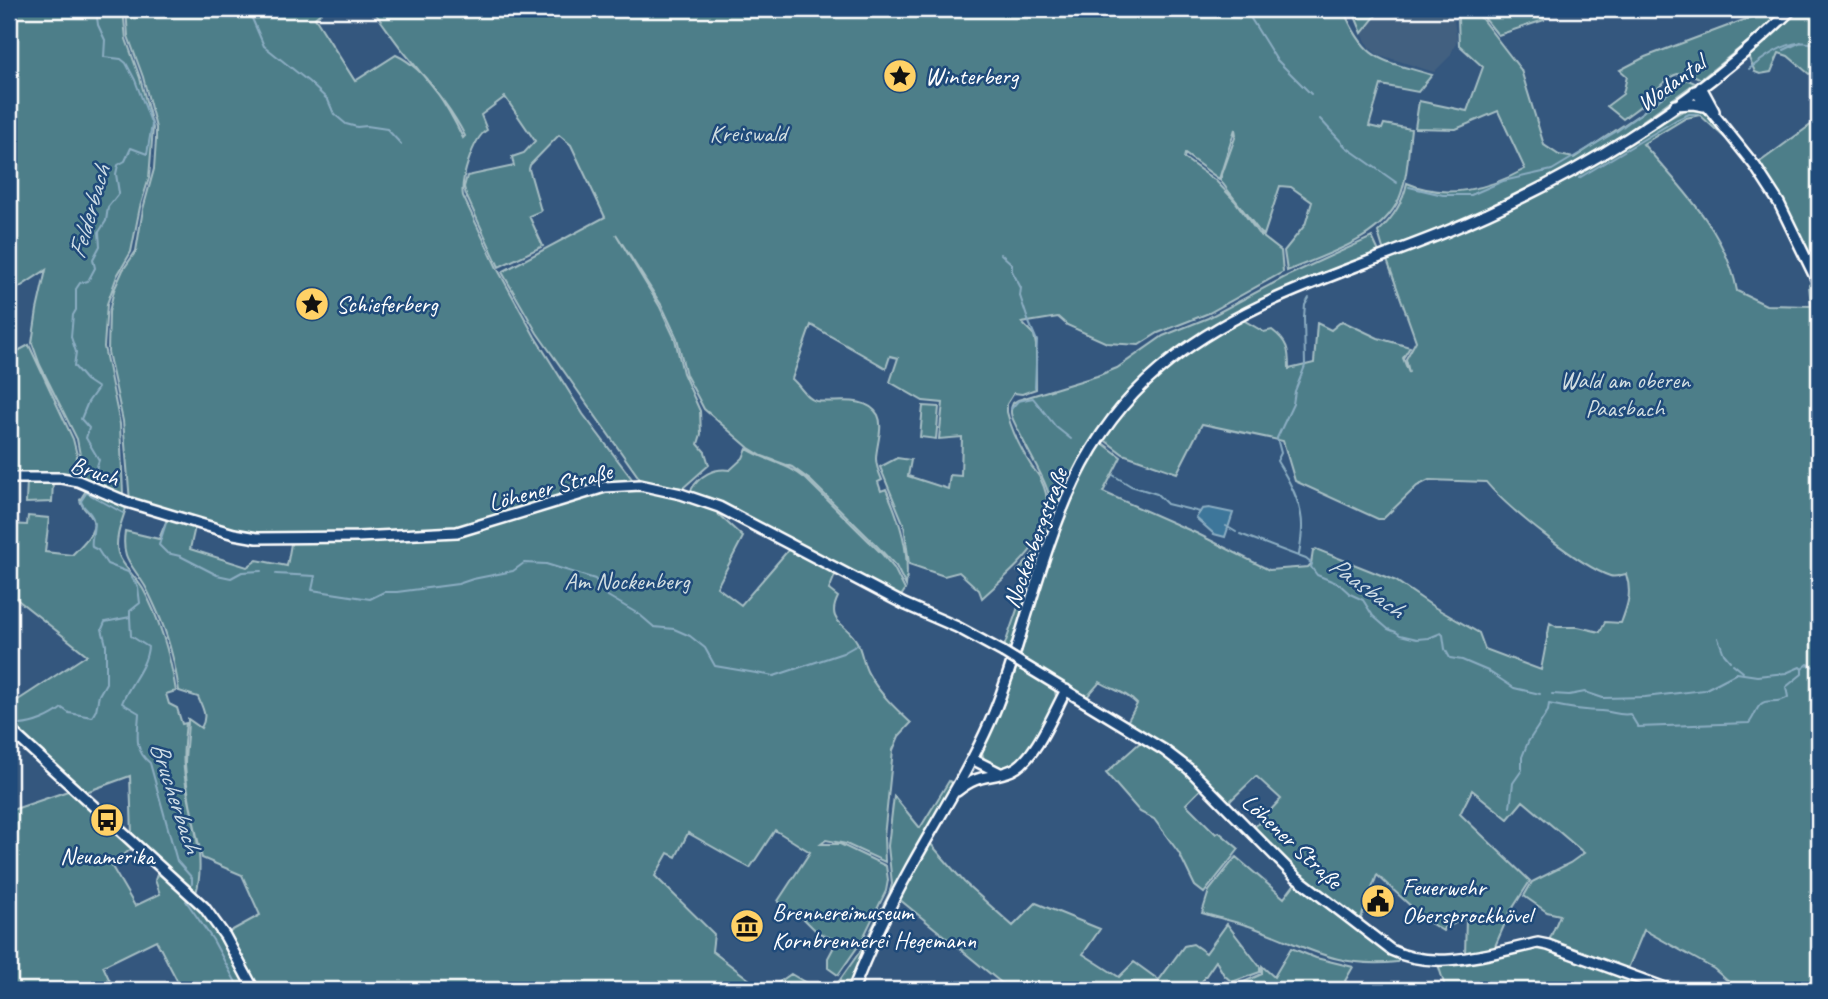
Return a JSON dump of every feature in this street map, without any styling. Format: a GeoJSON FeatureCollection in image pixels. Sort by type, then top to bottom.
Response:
{"type":"FeatureCollection","features":[{"type":"Feature","properties":{"kind":"street","name":"Wodantal"},"geometry":{"type":"LineString","coordinates":[[1563,175],[1610,148],[1698,89],[1752,46],[1792,9]]}},
{"type":"Feature","properties":{"kind":"street"},"geometry":{"type":"LineString","coordinates":[[1698,89],[1704,106]]}},
{"type":"Feature","properties":{"kind":"street"},"geometry":{"type":"LineString","coordinates":[[1698,89],[1755,166],[1779,204],[1819,285]]}},
{"type":"Feature","properties":{"kind":"street"},"geometry":{"type":"LineString","coordinates":[[1674,106],[1704,106],[1716,116]]}},
{"type":"Feature","properties":{"kind":"street","name":"Nockenbergstraße"},"geometry":{"type":"LineString","coordinates":[[853,990],[894,899],[971,763],[999,701],[1057,520],[1082,466],[1126,399],[1160,368],[1194,343],[1238,318],[1294,292],[1469,222],[1563,175]]}},
{"type":"Feature","properties":{"kind":"street","name":"Bruch"},"geometry":{"type":"LineString","coordinates":[[9,478],[61,478],[127,502]]}},
{"type":"Feature","properties":{"kind":"street","name":"Löhener Straße"},"geometry":{"type":"LineString","coordinates":[[127,502],[234,534],[257,538],[358,537],[457,531],[605,487],[640,485],[681,494],[719,507],[904,604],[957,627],[1024,664],[1164,750],[1189,769],[1296,877],[1391,950],[1406,958],[1465,958],[1538,943],[1671,990]]}},
{"type":"Feature","properties":{"kind":"street"},"geometry":{"type":"LineString","coordinates":[[953,794],[969,781],[1011,771],[1025,762],[1066,690]]}},
{"type":"Feature","properties":{"kind":"street"},"geometry":{"type":"LineString","coordinates":[[9,729],[204,907],[220,927],[254,990]]}},
{"type":"Feature","properties":{"kind":"street"},"geometry":{"type":"LineString","coordinates":[[971,763],[1000,773]]}},
{"type":"Feature","properties":{"kind":"street"},"geometry":{"type":"LineString","coordinates":[[971,763],[984,776]]}},
{"type":"Feature","properties":{"kind":"shaded area"},"geometry":{"type":"Polygon","coordinates":[[[1381,9],[1452,9],[1457,40],[1450,56],[1434,72],[1377,54],[1369,47],[1362,33],[1381,9]]]}},
{"type":"Feature","properties":{"kind":"shaded area"},"geometry":{"type":"Polygon","coordinates":[[[1202,509],[1233,513],[1225,537],[1214,534],[1196,518],[1202,509]]]}},
{"type":"Feature","properties":{"kind":"green space"},"geometry":{"type":"Polygon","coordinates":[[[9,9],[123,9],[126,39],[153,128],[149,178],[131,252],[117,276],[107,304],[104,347],[120,424],[122,496],[80,478],[77,439],[32,343],[46,270],[14,291],[9,310],[9,9]]]}},
{"type":"Feature","properties":{"kind":"green space","name":"Kreiswald"},"geometry":{"type":"Polygon","coordinates":[[[126,9],[325,9],[315,18],[355,81],[396,55],[424,76],[372,9],[1343,9],[1359,40],[1377,56],[1399,66],[1432,75],[1418,92],[1381,85],[1369,126],[1382,129],[1384,124],[1411,129],[1399,199],[1379,225],[1365,235],[1335,252],[1287,271],[1284,251],[1305,225],[1312,202],[1291,187],[1280,186],[1264,235],[1260,232],[1220,180],[1236,135],[1235,129],[1219,179],[1185,154],[1184,158],[1216,181],[1235,201],[1258,233],[1281,251],[1283,272],[1209,313],[1158,333],[1139,345],[1107,343],[1067,325],[1058,317],[1022,323],[1034,335],[1036,389],[1022,394],[1014,393],[1007,404],[1007,412],[1021,447],[1041,480],[1047,498],[1047,516],[1033,547],[982,598],[979,590],[959,572],[944,576],[909,564],[904,525],[880,467],[897,458],[911,460],[908,476],[948,489],[950,475],[961,476],[962,437],[939,439],[943,403],[923,401],[890,382],[898,358],[890,356],[886,368],[811,325],[792,379],[812,400],[858,402],[873,408],[878,415],[880,431],[876,462],[882,480],[878,482],[881,491],[886,489],[903,536],[907,561],[906,586],[896,566],[810,480],[792,467],[749,448],[704,409],[686,375],[677,338],[662,306],[616,234],[660,307],[675,339],[683,373],[700,411],[701,434],[698,444],[705,452],[709,465],[683,488],[642,482],[537,333],[502,272],[605,217],[571,145],[559,135],[530,165],[541,211],[529,216],[543,246],[499,267],[466,195],[464,187],[467,176],[514,166],[512,157],[524,153],[535,141],[505,97],[481,115],[487,130],[477,142],[469,160],[464,180],[463,196],[497,268],[535,337],[583,414],[635,483],[456,530],[258,536],[130,501],[123,421],[108,352],[109,312],[114,290],[136,251],[143,209],[154,169],[156,128],[143,77],[128,36],[126,9]],[[438,94],[463,138],[465,136],[459,125],[438,94]]]}},
{"type":"Feature","properties":{"kind":"green space"},"geometry":{"type":"Polygon","coordinates":[[[1352,9],[1381,9],[1362,33],[1352,9]]]}},
{"type":"Feature","properties":{"kind":"green space"},"geometry":{"type":"Polygon","coordinates":[[[1455,9],[1474,9],[1521,70],[1544,145],[1559,155],[1574,158],[1643,112],[1671,83],[1686,79],[1695,83],[1627,132],[1563,170],[1493,207],[1384,252],[1378,232],[1396,210],[1407,183],[1437,191],[1467,190],[1497,182],[1525,169],[1498,111],[1456,129],[1415,128],[1419,101],[1467,111],[1483,67],[1459,45],[1455,9]]]}},
{"type":"Feature","properties":{"kind":"green space"},"geometry":{"type":"Polygon","coordinates":[[[1477,9],[1541,9],[1544,20],[1498,35],[1477,9]]]}},
{"type":"Feature","properties":{"kind":"green space"},"geometry":{"type":"Polygon","coordinates":[[[1773,9],[1785,9],[1701,79],[1685,73],[1672,76],[1623,119],[1607,106],[1623,94],[1627,76],[1620,70],[1645,57],[1773,9]]]}},
{"type":"Feature","properties":{"kind":"green space"},"geometry":{"type":"Polygon","coordinates":[[[1797,9],[1819,9],[1817,72],[1809,74],[1788,56],[1779,53],[1771,72],[1755,72],[1748,56],[1797,9]]]}},
{"type":"Feature","properties":{"kind":"green space","name":"Wald am oberen Paasbach"},"geometry":{"type":"Polygon","coordinates":[[[1690,107],[1702,110],[1711,117],[1727,136],[1726,139],[1700,115],[1686,118],[1643,144],[1713,230],[1732,270],[1737,291],[1766,305],[1811,306],[1809,285],[1812,282],[1819,291],[1819,990],[1727,990],[1730,983],[1714,969],[1644,930],[1627,971],[1548,943],[1560,915],[1547,912],[1524,896],[1532,882],[1584,853],[1523,801],[1508,819],[1472,790],[1460,814],[1530,881],[1509,914],[1493,951],[1465,955],[1466,918],[1444,927],[1443,931],[1427,921],[1377,875],[1360,921],[1299,877],[1252,830],[1281,799],[1256,776],[1227,804],[1167,750],[1126,724],[1137,704],[1128,697],[1100,682],[1086,698],[1020,656],[1064,519],[1101,442],[1121,457],[1103,492],[1196,533],[1269,570],[1308,567],[1316,549],[1396,581],[1479,633],[1485,649],[1541,670],[1550,623],[1557,627],[1578,627],[1600,632],[1605,622],[1621,623],[1628,598],[1626,574],[1610,576],[1581,561],[1526,520],[1486,482],[1429,480],[1417,486],[1383,519],[1378,519],[1295,481],[1283,441],[1202,424],[1177,473],[1123,454],[1102,438],[1133,401],[1165,370],[1201,344],[1243,320],[1264,332],[1272,330],[1281,338],[1288,351],[1289,369],[1314,363],[1317,323],[1331,330],[1342,321],[1378,338],[1410,347],[1403,358],[1409,373],[1406,359],[1416,341],[1387,260],[1512,207],[1690,107]]]}},
{"type":"Feature","properties":{"kind":"green space"},"geometry":{"type":"Polygon","coordinates":[[[1819,119],[1819,278],[1757,164],[1819,119]]]}},
{"type":"Feature","properties":{"kind":"green space"},"geometry":{"type":"Polygon","coordinates":[[[1372,237],[1380,254],[1214,326],[1169,356],[1132,389],[1103,426],[1079,466],[1042,553],[1011,650],[1004,647],[1032,567],[1017,572],[1035,551],[1046,532],[1051,516],[1046,485],[1012,416],[1013,403],[1117,368],[1163,336],[1208,318],[1287,276],[1372,237]]]}},
{"type":"Feature","properties":{"kind":"green space"},"geometry":{"type":"Polygon","coordinates":[[[9,341],[14,353],[29,345],[73,439],[77,455],[76,476],[9,473],[9,341]]]}},
{"type":"Feature","properties":{"kind":"green space"},"geometry":{"type":"Polygon","coordinates":[[[923,406],[939,407],[936,439],[920,437],[923,406]]]}},
{"type":"Feature","properties":{"kind":"green space"},"geometry":{"type":"Polygon","coordinates":[[[747,449],[806,479],[882,554],[894,568],[905,590],[899,599],[692,495],[691,490],[698,481],[713,471],[730,470],[743,458],[747,449]]]}},
{"type":"Feature","properties":{"kind":"green space"},"geometry":{"type":"Polygon","coordinates":[[[27,480],[53,482],[52,502],[26,503],[27,480]]]}},
{"type":"Feature","properties":{"kind":"green space","name":"Am Nockenberg"},"geometry":{"type":"Polygon","coordinates":[[[640,487],[724,510],[719,515],[743,537],[717,587],[741,605],[790,548],[837,570],[829,590],[838,597],[834,612],[836,618],[857,642],[866,669],[877,687],[911,723],[899,736],[893,750],[884,837],[885,862],[846,844],[826,840],[821,844],[840,844],[886,866],[888,880],[886,891],[861,942],[838,975],[828,968],[828,958],[837,941],[817,932],[803,918],[795,917],[778,901],[810,852],[775,830],[750,868],[688,833],[676,857],[668,853],[655,876],[714,934],[712,951],[763,990],[260,990],[229,932],[260,915],[242,875],[202,858],[192,811],[185,764],[188,719],[201,728],[204,720],[203,709],[198,697],[179,691],[171,650],[161,621],[126,555],[125,531],[159,539],[168,517],[195,527],[190,549],[247,567],[257,560],[287,566],[292,538],[445,535],[602,490],[640,487]]]}},
{"type":"Feature","properties":{"kind":"green space"},"geometry":{"type":"Polygon","coordinates":[[[87,489],[127,505],[118,535],[118,553],[143,589],[168,651],[176,691],[166,694],[169,704],[177,708],[182,724],[186,723],[184,771],[200,865],[196,893],[132,835],[130,776],[86,792],[9,722],[9,706],[87,655],[9,593],[9,524],[27,525],[28,516],[49,518],[45,552],[72,555],[89,537],[94,526],[80,500],[87,489]]]}},
{"type":"Feature","properties":{"kind":"green space"},"geometry":{"type":"Polygon","coordinates":[[[1017,665],[1054,687],[1057,701],[1026,754],[1007,767],[996,767],[986,762],[982,752],[1004,703],[1017,665]]]}},
{"type":"Feature","properties":{"kind":"green space"},"geometry":{"type":"Polygon","coordinates":[[[1143,740],[1204,786],[1186,804],[1216,834],[1219,832],[1239,849],[1204,893],[1195,886],[1179,853],[1154,819],[1140,812],[1106,773],[1143,740]]]}},
{"type":"Feature","properties":{"kind":"green space"},"geometry":{"type":"Polygon","coordinates":[[[949,781],[953,783],[866,949],[849,990],[837,990],[837,984],[861,950],[892,884],[888,846],[894,796],[920,828],[949,781]]]}},
{"type":"Feature","properties":{"kind":"green space"},"geometry":{"type":"Polygon","coordinates":[[[71,790],[135,846],[111,865],[135,906],[160,894],[155,880],[159,869],[185,892],[220,930],[250,990],[182,990],[156,940],[103,966],[114,990],[9,990],[9,811],[71,790]]]}},
{"type":"Feature","properties":{"kind":"green space"},"geometry":{"type":"Polygon","coordinates":[[[930,843],[964,882],[1013,926],[1036,903],[1100,929],[1083,954],[1119,977],[1134,962],[1159,980],[1184,946],[1193,944],[1206,953],[1227,924],[1260,967],[1260,972],[1232,982],[1224,975],[1216,961],[1196,990],[1010,990],[899,899],[930,843]]]}},
{"type":"Feature","properties":{"kind":"green space"},"geometry":{"type":"Polygon","coordinates":[[[1236,857],[1284,898],[1297,881],[1401,958],[1397,962],[1375,963],[1337,959],[1249,926],[1202,913],[1209,891],[1236,857]]]}},
{"type":"Feature","properties":{"kind":"green space"},"geometry":{"type":"Polygon","coordinates":[[[1536,946],[1548,947],[1663,990],[1446,990],[1437,961],[1536,946]]]}},
{"type":"Feature","properties":{"kind":"green space"},"geometry":{"type":"Polygon","coordinates":[[[1291,948],[1316,958],[1353,967],[1345,981],[1360,990],[1237,990],[1237,985],[1262,974],[1262,966],[1274,977],[1291,948]]]}},
{"type":"Feature","properties":{"kind":"green space"},"geometry":{"type":"Polygon","coordinates":[[[791,974],[818,990],[768,990],[791,974]]]}},
{"type":"Feature","properties":{"kind":"waterway","name":"Felderbach"},"geometry":{"type":"LineString","coordinates":[[91,484],[99,460],[86,438],[89,428],[81,419],[98,388],[86,380],[74,366],[76,352],[71,337],[76,310],[76,289],[80,283],[88,281],[95,268],[93,259],[100,246],[99,232],[106,221],[108,207],[119,193],[116,174],[118,165],[125,161],[131,148],[147,154],[152,125],[126,63],[121,59],[104,57],[105,40],[98,25],[96,9]]}},
{"type":"Feature","properties":{"kind":"waterway"},"geometry":{"type":"LineString","coordinates":[[248,9],[264,46],[328,100],[334,114],[346,124],[387,129],[401,144]]}},
{"type":"Feature","properties":{"kind":"waterway"},"geometry":{"type":"LineString","coordinates":[[1245,9],[1276,59],[1311,94]]}},
{"type":"Feature","properties":{"kind":"waterway"},"geometry":{"type":"LineString","coordinates":[[1784,50],[1801,42]]}},
{"type":"Feature","properties":{"kind":"waterway"},"geometry":{"type":"LineString","coordinates":[[1749,69],[1791,44],[1819,45]]}},
{"type":"Feature","properties":{"kind":"waterway"},"geometry":{"type":"LineString","coordinates":[[1409,187],[1443,195],[1471,195],[1503,181],[1552,170],[1617,131],[1678,86]]}},
{"type":"Feature","properties":{"kind":"waterway"},"geometry":{"type":"LineString","coordinates":[[1579,178],[1676,120],[1689,114],[1698,114]]}},
{"type":"Feature","properties":{"kind":"waterway"},"geometry":{"type":"LineString","coordinates":[[1320,119],[1346,147],[1397,183]]}},
{"type":"Feature","properties":{"kind":"waterway","name":"Paasbach"},"geometry":{"type":"LineString","coordinates":[[1001,254],[1012,264],[1012,271],[1021,288],[1020,296],[1037,341],[1035,387]]}},
{"type":"Feature","properties":{"kind":"waterway"},"geometry":{"type":"LineString","coordinates":[[1299,555],[1302,519],[1298,502],[1277,461],[1281,453],[1277,438],[1293,404],[1305,366],[1304,317],[1309,298]]}},
{"type":"Feature","properties":{"kind":"waterway","name":"Paasbach"},"geometry":{"type":"LineString","coordinates":[[1011,409],[1018,401],[1033,398],[1056,427],[1071,439]]}},
{"type":"Feature","properties":{"kind":"waterway","name":"Paasbach"},"geometry":{"type":"LineString","coordinates":[[1113,475],[1131,486],[1157,494],[1167,504],[1200,512]]}},
{"type":"Feature","properties":{"kind":"waterway","name":"Felderbach"},"geometry":{"type":"LineString","coordinates":[[9,716],[20,725],[42,720],[62,708],[69,713],[92,717],[106,683],[106,645],[102,629],[105,622],[130,617],[130,611],[140,603],[138,587],[128,572],[107,564],[98,550],[92,547],[93,519],[81,501],[89,489]]}},
{"type":"Feature","properties":{"kind":"waterway"},"geometry":{"type":"LineString","coordinates":[[87,493],[123,513]]}},
{"type":"Feature","properties":{"kind":"waterway"},"geometry":{"type":"LineString","coordinates":[[166,523],[159,545],[167,553],[180,556],[217,575],[231,578],[242,572],[261,571]]}},
{"type":"Feature","properties":{"kind":"waterway","name":"Paasbach"},"geometry":{"type":"LineString","coordinates":[[1226,526],[1236,532]]}},
{"type":"Feature","properties":{"kind":"waterway","name":"Paasbach"},"geometry":{"type":"LineString","coordinates":[[1240,534],[1306,559],[1312,564],[1311,567],[1317,575],[1339,584],[1350,594],[1363,600],[1373,616],[1388,629],[1417,639],[1441,633],[1450,658],[1488,671],[1514,688],[1540,694]]}},
{"type":"Feature","properties":{"kind":"waterway"},"geometry":{"type":"LineString","coordinates":[[276,574],[315,576],[312,590],[370,599],[384,592],[458,584],[513,571],[524,563],[546,564],[595,579],[606,595],[640,615],[654,627],[674,629],[690,636],[705,648],[715,666],[774,676],[843,653],[859,644]]}},
{"type":"Feature","properties":{"kind":"waterway","name":"Brucherbach"},"geometry":{"type":"LineString","coordinates":[[130,617],[131,636],[148,647],[141,669],[122,703],[139,713],[139,747],[150,763],[177,861],[192,878],[192,884]]}},
{"type":"Feature","properties":{"kind":"waterway"},"geometry":{"type":"LineString","coordinates":[[1718,638],[1730,661]]}},
{"type":"Feature","properties":{"kind":"waterway"},"geometry":{"type":"LineString","coordinates":[[1733,664],[1743,672]]}},
{"type":"Feature","properties":{"kind":"waterway","name":"Paasbach"},"geometry":{"type":"LineString","coordinates":[[1552,694],[1585,692],[1603,698],[1645,697],[1704,690],[1737,673],[1757,676],[1786,673],[1800,667],[1802,669],[1808,664],[1814,667],[1819,665]]}},
{"type":"Feature","properties":{"kind":"waterway"},"geometry":{"type":"LineString","coordinates":[[1510,807],[1513,783],[1522,770],[1522,757],[1528,742],[1548,711],[1549,704],[1630,714],[1638,727],[1749,723],[1763,702],[1780,701],[1788,697],[1786,687],[1802,674],[1802,669]]}},
{"type":"Feature","properties":{"kind":"waterway","name":"Brucherbach"},"geometry":{"type":"LineString","coordinates":[[186,901],[213,940],[240,990]]}},
{"type":"Feature","properties":{"kind":"place","name":"Winterberg"},"geometry":{"type":"Point","coordinates":[900,76]}},
{"type":"Feature","properties":{"kind":"place","name":"Schieferberg"},"geometry":{"type":"Point","coordinates":[312,304]}},
{"type":"Feature","properties":{"kind":"place","name":"Neuamerika"},"geometry":{"type":"Point","coordinates":[107,820]}},
{"type":"Feature","properties":{"kind":"place","name":"Feuerwehr Obersprockhövel"},"geometry":{"type":"Point","coordinates":[1378,901]}},
{"type":"Feature","properties":{"kind":"place","name":"Brennereimuseum Kornbrennerei Hegemann"},"geometry":{"type":"Point","coordinates":[747,926]}}]}
